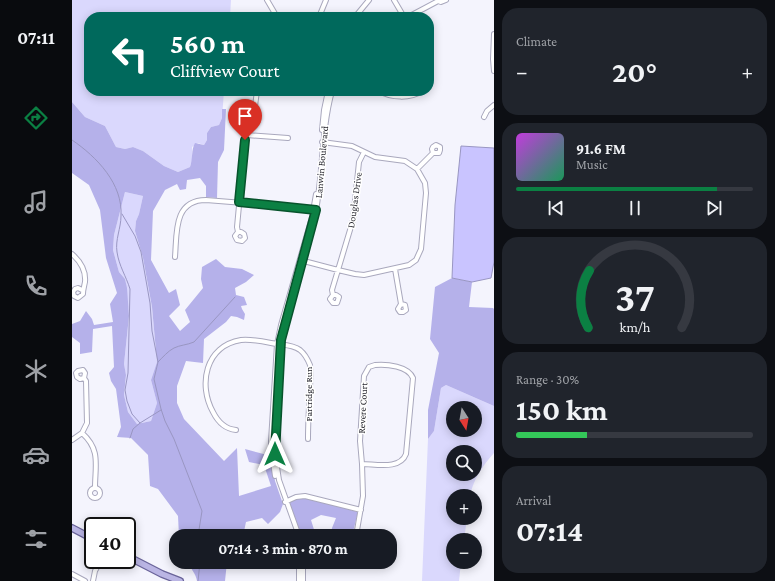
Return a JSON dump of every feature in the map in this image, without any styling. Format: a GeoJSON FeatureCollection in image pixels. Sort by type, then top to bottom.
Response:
{"type":"FeatureCollection","features":[{"type":"Feature","properties":{"kind":"main road"},"geometry":{"type":"LineString","coordinates":[[72,528],[84,534]]}},
{"type":"Feature","properties":{"kind":"main road"},"geometry":{"type":"LineString","coordinates":[[136,561],[162,574],[180,581]]}},
{"type":"Feature","properties":{"kind":"street"},"geometry":{"type":"LineString","coordinates":[[267,0],[274,12]]}},
{"type":"Feature","properties":{"kind":"street"},"geometry":{"type":"LineString","coordinates":[[322,12],[326,0]]}},
{"type":"Feature","properties":{"kind":"street"},"geometry":{"type":"LineString","coordinates":[[356,12],[366,0]]}},
{"type":"Feature","properties":{"kind":"street"},"geometry":{"type":"LineString","coordinates":[[359,12],[369,0]]}},
{"type":"Feature","properties":{"kind":"street"},"geometry":{"type":"LineString","coordinates":[[394,0],[401,12]]}},
{"type":"Feature","properties":{"kind":"street"},"geometry":{"type":"LineString","coordinates":[[417,12],[438,0],[442,2],[446,0]]}},
{"type":"Feature","properties":{"kind":"street"},"geometry":{"type":"LineString","coordinates":[[494,34],[494,72]]}},
{"type":"Feature","properties":{"kind":"street"},"geometry":{"type":"LineString","coordinates":[[238,232],[239,202],[247,124],[255,106],[256,96]]}},
{"type":"Feature","properties":{"kind":"street","name":"Lanwin Boulevard"},"geometry":{"type":"LineString","coordinates":[[296,529],[276,482],[271,441],[279,344],[315,209],[324,110],[327,96]]}},
{"type":"Feature","properties":{"kind":"street","name":"Lanwin Boulevard"},"geometry":{"type":"LineString","coordinates":[[322,142],[331,96]]}},
{"type":"Feature","properties":{"kind":"street"},"geometry":{"type":"LineString","coordinates":[[484,117],[487,111],[494,105]]}},
{"type":"Feature","properties":{"kind":"street"},"geometry":{"type":"LineString","coordinates":[[246,135],[288,138]]}},
{"type":"Feature","properties":{"kind":"street"},"geometry":{"type":"LineString","coordinates":[[302,260],[338,270],[364,275],[405,266],[413,262],[421,250],[426,193],[423,178],[417,170],[404,162],[381,158],[347,144],[322,142]]}},
{"type":"Feature","properties":{"kind":"street","name":"Douglas Drive"},"geometry":{"type":"LineString","coordinates":[[333,295],[332,290],[353,220],[359,162],[364,152]]}},
{"type":"Feature","properties":{"kind":"street"},"geometry":{"type":"LineString","coordinates":[[417,170],[433,153]]}},
{"type":"Feature","properties":{"kind":"street"},"geometry":{"type":"LineString","coordinates":[[175,257],[178,220],[186,206],[193,202],[201,200],[239,202],[315,209]]}},
{"type":"Feature","properties":{"kind":"street"},"geometry":{"type":"LineString","coordinates":[[72,254],[80,262],[84,271],[85,281],[82,290]]}},
{"type":"Feature","properties":{"kind":"street"},"geometry":{"type":"LineString","coordinates":[[395,269],[401,304]]}},
{"type":"Feature","properties":{"kind":"street","name":"Partridge Run"},"geometry":{"type":"LineString","coordinates":[[236,430],[230,429],[220,423],[210,406],[205,388],[206,376],[209,365],[219,351],[234,342],[250,340],[296,348],[303,353],[308,361],[310,370],[308,438]]}},
{"type":"Feature","properties":{"kind":"street","name":"Revere Court"},"geometry":{"type":"LineString","coordinates":[[361,510],[364,488],[360,441],[365,373],[369,368],[375,365],[405,369],[410,372],[413,381],[405,458],[395,465],[362,464]]}},
{"type":"Feature","properties":{"kind":"street"},"geometry":{"type":"LineString","coordinates":[[72,440],[86,427],[88,419],[86,381],[84,378]]}},
{"type":"Feature","properties":{"kind":"street"},"geometry":{"type":"LineString","coordinates":[[82,432],[92,442],[95,450],[95,488]]}},
{"type":"Feature","properties":{"kind":"street"},"geometry":{"type":"LineString","coordinates":[[285,502],[300,496],[309,496],[361,510],[357,529]]}},
{"type":"Feature","properties":{"kind":"street","name":"Lanwin Boulevard"},"geometry":{"type":"LineString","coordinates":[[285,502],[294,529]]}},
{"type":"Feature","properties":{"kind":"street"},"geometry":{"type":"LineString","coordinates":[[93,581],[96,569]]}},
{"type":"Feature","properties":{"kind":"street"},"geometry":{"type":"LineString","coordinates":[[299,569],[299,581]]}},
{"type":"Feature","properties":{"kind":"street"},"geometry":{"type":"LineString","coordinates":[[303,569],[303,581]]}},
{"type":"Feature","properties":{"kind":"street"},"geometry":{"type":"LineString","coordinates":[[72,574],[85,581]]}},
{"type":"Feature","properties":{"kind":"shaded area"},"geometry":{"type":"Polygon","coordinates":[[[72,0],[231,0],[230,12],[84,12],[84,96],[224,96],[222,118],[219,125],[211,127],[207,133],[207,140],[204,145],[198,143],[192,147],[192,160],[190,167],[178,172],[164,166],[143,151],[133,147],[125,149],[116,147],[105,126],[85,117],[72,102],[72,0]]]}},
{"type":"Feature","properties":{"kind":"shaded area"},"geometry":{"type":"Polygon","coordinates":[[[72,102],[85,117],[105,126],[116,147],[125,149],[133,147],[143,151],[164,166],[178,172],[190,167],[195,143],[204,145],[207,140],[207,133],[211,127],[219,125],[222,118],[222,109],[226,109],[224,150],[218,162],[217,198],[206,197],[206,186],[200,178],[187,180],[186,189],[180,190],[177,184],[165,190],[153,211],[151,260],[169,293],[176,289],[180,305],[169,316],[180,331],[190,322],[185,310],[203,288],[201,279],[202,267],[216,259],[225,267],[242,269],[254,275],[246,282],[235,288],[236,295],[244,297],[247,305],[241,306],[245,314],[244,320],[231,316],[226,322],[204,339],[203,363],[186,361],[177,386],[177,403],[184,419],[224,461],[237,448],[239,496],[271,486],[264,465],[249,462],[245,449],[271,456],[275,481],[283,504],[280,512],[268,524],[262,518],[246,522],[244,529],[179,529],[178,516],[158,489],[150,486],[148,455],[131,438],[117,437],[121,427],[116,389],[111,381],[109,373],[114,367],[112,326],[93,329],[92,352],[80,354],[80,343],[72,337],[72,324],[80,321],[86,311],[92,319],[94,325],[113,322],[110,304],[117,293],[106,258],[100,210],[89,185],[72,173],[72,102]],[[125,192],[114,235],[113,250],[119,272],[125,279],[127,288],[129,316],[124,364],[126,375],[124,395],[128,412],[137,424],[151,421],[157,403],[151,380],[157,362],[152,307],[143,258],[135,231],[136,221],[143,196],[125,192]]]}},
{"type":"Feature","properties":{"kind":"shaded area"},"geometry":{"type":"Polygon","coordinates":[[[461,146],[494,148],[494,262],[491,278],[472,282],[452,278],[455,205],[461,146]]]}},
{"type":"Feature","properties":{"kind":"shaded area"},"geometry":{"type":"Polygon","coordinates":[[[125,192],[143,196],[136,221],[135,231],[143,258],[152,307],[157,362],[151,380],[157,403],[151,421],[137,424],[128,412],[124,395],[126,376],[124,364],[129,316],[125,279],[119,272],[113,250],[114,235],[125,192]]]}},
{"type":"Feature","properties":{"kind":"shaded area"},"geometry":{"type":"Polygon","coordinates":[[[452,278],[472,282],[469,307],[494,309],[494,406],[446,385],[441,388],[434,431],[428,439],[428,410],[439,353],[430,339],[435,287],[452,278]]]}},
{"type":"Feature","properties":{"kind":"shaded area"},"geometry":{"type":"Polygon","coordinates":[[[446,385],[494,406],[494,453],[482,469],[482,445],[446,445],[446,481],[475,481],[472,489],[446,489],[446,525],[466,525],[465,533],[446,533],[446,569],[460,569],[459,581],[422,581],[428,439],[434,431],[441,388],[446,385]]]}},
{"type":"Feature","properties":{"kind":"shaded area"},"geometry":{"type":"Polygon","coordinates":[[[307,498],[358,512],[354,529],[332,529],[336,518],[321,515],[311,520],[314,529],[299,529],[288,502],[307,498]]]}},
{"type":"Feature","properties":{"kind":"shaded area"},"geometry":{"type":"Polygon","coordinates":[[[192,569],[226,569],[225,581],[197,581],[192,569]]]}},
{"type":"Feature","properties":{"kind":"waterway"},"geometry":{"type":"LineString","coordinates":[[72,140],[99,163],[107,172],[118,193],[121,220],[117,252],[119,262],[130,289],[128,373],[125,390],[132,414],[140,423]]}},
{"type":"Feature","properties":{"kind":"waterway"},"geometry":{"type":"LineString","coordinates":[[122,214],[135,236],[141,252],[158,362],[154,379],[165,421],[174,439],[202,511],[199,529]]}},
{"type":"Feature","properties":{"kind":"waterway"},"geometry":{"type":"LineString","coordinates":[[158,362],[174,348],[194,342],[235,297]]}},
{"type":"Feature","properties":{"kind":"waterway"},"geometry":{"type":"LineString","coordinates":[[130,438],[133,429],[161,410]]}},
{"type":"Feature","properties":{"kind":"waterway"},"geometry":{"type":"LineString","coordinates":[[198,581],[199,569]]}},
{"type":"Feature","properties":{"kind":"route"},"geometry":{"type":"LineString","coordinates":[[245,140],[239,202],[316,210],[281,340],[274,442],[275,454]]}}]}
